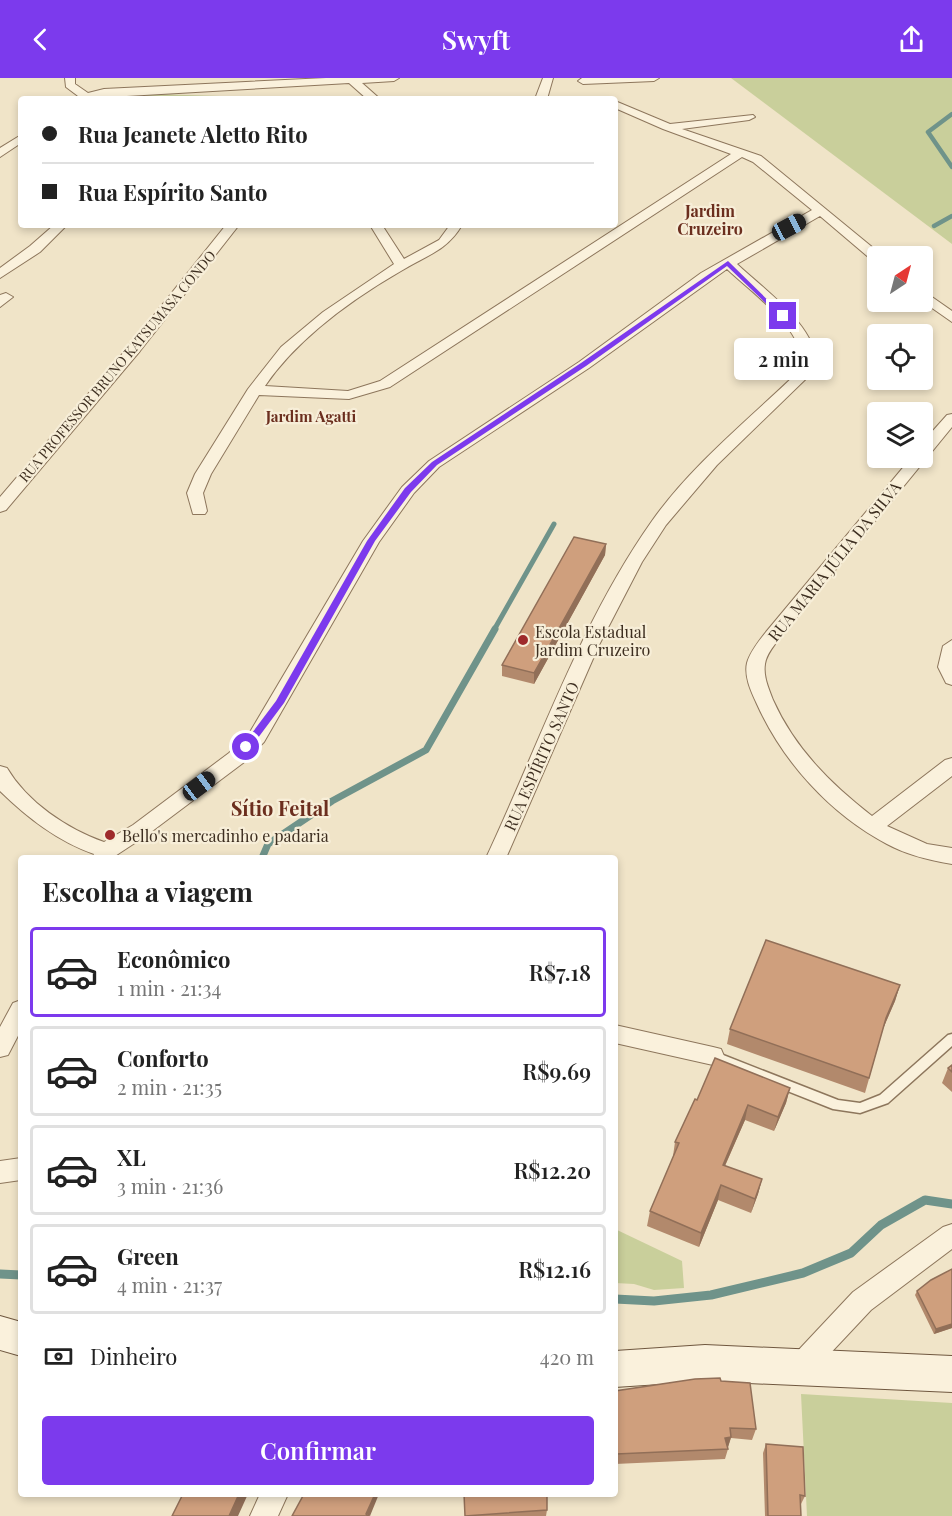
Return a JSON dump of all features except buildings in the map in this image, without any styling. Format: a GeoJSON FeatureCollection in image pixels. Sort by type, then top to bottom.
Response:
{"type":"FeatureCollection","features":[{"type":"Feature","properties":{"kind":"main road"},"geometry":{"type":"LineString","coordinates":[[0,1333],[18,1337]]}},
{"type":"Feature","properties":{"kind":"main road"},"geometry":{"type":"LineString","coordinates":[[618,1369],[705,1363],[952,1374]]}},
{"type":"Feature","properties":{"kind":"street"},"geometry":{"type":"LineString","coordinates":[[70,78],[70,85],[81,96]]}},
{"type":"Feature","properties":{"kind":"street"},"geometry":{"type":"LineString","coordinates":[[105,96],[394,78]]}},
{"type":"Feature","properties":{"kind":"street"},"geometry":{"type":"LineString","coordinates":[[542,96],[548,78]]}},
{"type":"Feature","properties":{"kind":"street"},"geometry":{"type":"LineString","coordinates":[[579,80],[654,78]]}},
{"type":"Feature","properties":{"kind":"street"},"geometry":{"type":"LineString","coordinates":[[579,80],[603,96]]}},
{"type":"Feature","properties":{"kind":"street"},"geometry":{"type":"LineString","coordinates":[[353,81],[370,96]]}},
{"type":"Feature","properties":{"kind":"street"},"geometry":{"type":"LineString","coordinates":[[618,104],[667,127],[742,152],[777,173],[820,212],[867,249]]}},
{"type":"Feature","properties":{"kind":"street"},"geometry":{"type":"LineString","coordinates":[[667,127],[749,117]]}},
{"type":"Feature","properties":{"kind":"street"},"geometry":{"type":"LineString","coordinates":[[0,153],[18,140]]}},
{"type":"Feature","properties":{"kind":"street"},"geometry":{"type":"LineString","coordinates":[[257,390],[349,395],[385,384],[742,152]]}},
{"type":"Feature","properties":{"kind":"street"},"geometry":{"type":"LineString","coordinates":[[0,773],[2,781],[48,823],[104,854],[140,830],[236,758],[256,737],[279,703],[371,541],[408,490],[435,464],[584,365],[728,263],[820,212]]}},
{"type":"Feature","properties":{"kind":"street"},"geometry":{"type":"LineString","coordinates":[[0,274],[35,249],[58,228]]}},
{"type":"Feature","properties":{"kind":"street","name":"RUA PROFESSOR BRUNO KATSUMASA CONDO"},"geometry":{"type":"LineString","coordinates":[[0,507],[135,348],[231,228]]}},
{"type":"Feature","properties":{"kind":"street"},"geometry":{"type":"LineString","coordinates":[[378,228],[401,264]]}},
{"type":"Feature","properties":{"kind":"street"},"geometry":{"type":"LineString","coordinates":[[199,511],[195,493],[203,474],[275,362],[287,350],[401,264],[440,247],[451,237],[455,228]]}},
{"type":"Feature","properties":{"kind":"street","name":"RUA ESPÍRITO SANTO"},"geometry":{"type":"LineString","coordinates":[[497,855],[554,726],[623,580],[635,561],[660,523],[699,472],[808,369],[811,360],[805,342],[783,316],[728,263]]}},
{"type":"Feature","properties":{"kind":"street"},"geometry":{"type":"LineString","coordinates":[[933,303],[952,318]]}},
{"type":"Feature","properties":{"kind":"street"},"geometry":{"type":"LineString","coordinates":[[933,442],[949,425]]}},
{"type":"Feature","properties":{"kind":"street","name":"RUA MARIA JÚLIA DA SILVA"},"geometry":{"type":"LineString","coordinates":[[911,468],[786,617],[756,663],[756,677],[775,727],[801,763],[839,801],[873,826],[921,851],[952,856]]}},
{"type":"Feature","properties":{"kind":"street"},"geometry":{"type":"LineString","coordinates":[[952,646],[946,662],[947,672],[952,679]]}},
{"type":"Feature","properties":{"kind":"street"},"geometry":{"type":"LineString","coordinates":[[873,826],[932,783],[952,765]]}},
{"type":"Feature","properties":{"kind":"street"},"geometry":{"type":"LineString","coordinates":[[0,1048],[18,1015]]}},
{"type":"Feature","properties":{"kind":"street"},"geometry":{"type":"LineString","coordinates":[[618,1035],[713,1056]]}},
{"type":"Feature","properties":{"kind":"street"},"geometry":{"type":"LineString","coordinates":[[0,1172],[18,1169]]}},
{"type":"Feature","properties":{"kind":"street"},"geometry":{"type":"LineString","coordinates":[[801,1366],[862,1301],[952,1235]]}},
{"type":"Feature","properties":{"kind":"street"},"geometry":{"type":"LineString","coordinates":[[264,1516],[273,1497]]}},
{"type":"Feature","properties":{"kind":"lane"},"geometry":{"type":"LineString","coordinates":[[713,1056],[837,1105],[860,1108],[884,1099],[952,1039]]}},
{"type":"Feature","properties":{"kind":"green space"},"geometry":{"type":"Polygon","coordinates":[[[731,78],[952,78],[952,244],[731,78]]]}},
{"type":"Feature","properties":{"kind":"green space"},"geometry":{"type":"Polygon","coordinates":[[[151,94],[222,96],[118,96],[151,94]]]}},
{"type":"Feature","properties":{"kind":"green space"},"geometry":{"type":"Polygon","coordinates":[[[618,1230],[682,1261],[684,1288],[654,1290],[634,1284],[618,1283],[618,1230]]]}},
{"type":"Feature","properties":{"kind":"green space"},"geometry":{"type":"Polygon","coordinates":[[[801,1394],[952,1403],[952,1516],[807,1516],[801,1394]]]}},
{"type":"Feature","properties":{"kind":"waterway"},"geometry":{"type":"LineString","coordinates":[[952,114],[928,132],[952,167]]}},
{"type":"Feature","properties":{"kind":"waterway"},"geometry":{"type":"LineString","coordinates":[[934,226],[952,216]]}},
{"type":"Feature","properties":{"kind":"waterway"},"geometry":{"type":"LineString","coordinates":[[494,630],[554,524]]}},
{"type":"Feature","properties":{"kind":"waterway"},"geometry":{"type":"LineString","coordinates":[[263,855],[268,844],[332,801],[426,750],[495,629]]}},
{"type":"Feature","properties":{"kind":"waterway"},"geometry":{"type":"LineString","coordinates":[[618,1299],[654,1301],[711,1295],[803,1273],[851,1253],[881,1225],[925,1200],[952,1204]]}},
{"type":"Feature","properties":{"kind":"waterway"},"geometry":{"type":"LineString","coordinates":[[0,1274],[18,1275]]}},
{"type":"Feature","properties":{"kind":"place","name":"Escola Estadual Jardim Cruzeiro"},"geometry":{"type":"Point","coordinates":[523,640]}},
{"type":"Feature","properties":{"kind":"place","name":"Bello's mercadinho e padaria"},"geometry":{"type":"Point","coordinates":[110,835]}},
{"type":"Feature","properties":{"kind":"district","name":"Jardim Cruzeiro"},"geometry":{"type":"Point","coordinates":[710,219]}},
{"type":"Feature","properties":{"kind":"district","name":"Jardim Agatti"},"geometry":{"type":"Point","coordinates":[311,416]}},
{"type":"Feature","properties":{"kind":"district","name":"Sítio Feital"},"geometry":{"type":"Point","coordinates":[280,807]}},
{"type":"Feature","properties":{"kind":"route"},"geometry":{"type":"LineString","coordinates":[[246,747],[256,737],[279,703],[352,572],[387,517],[408,490],[435,464],[464,442],[584,365],[666,304],[728,263],[783,316]]}}]}
